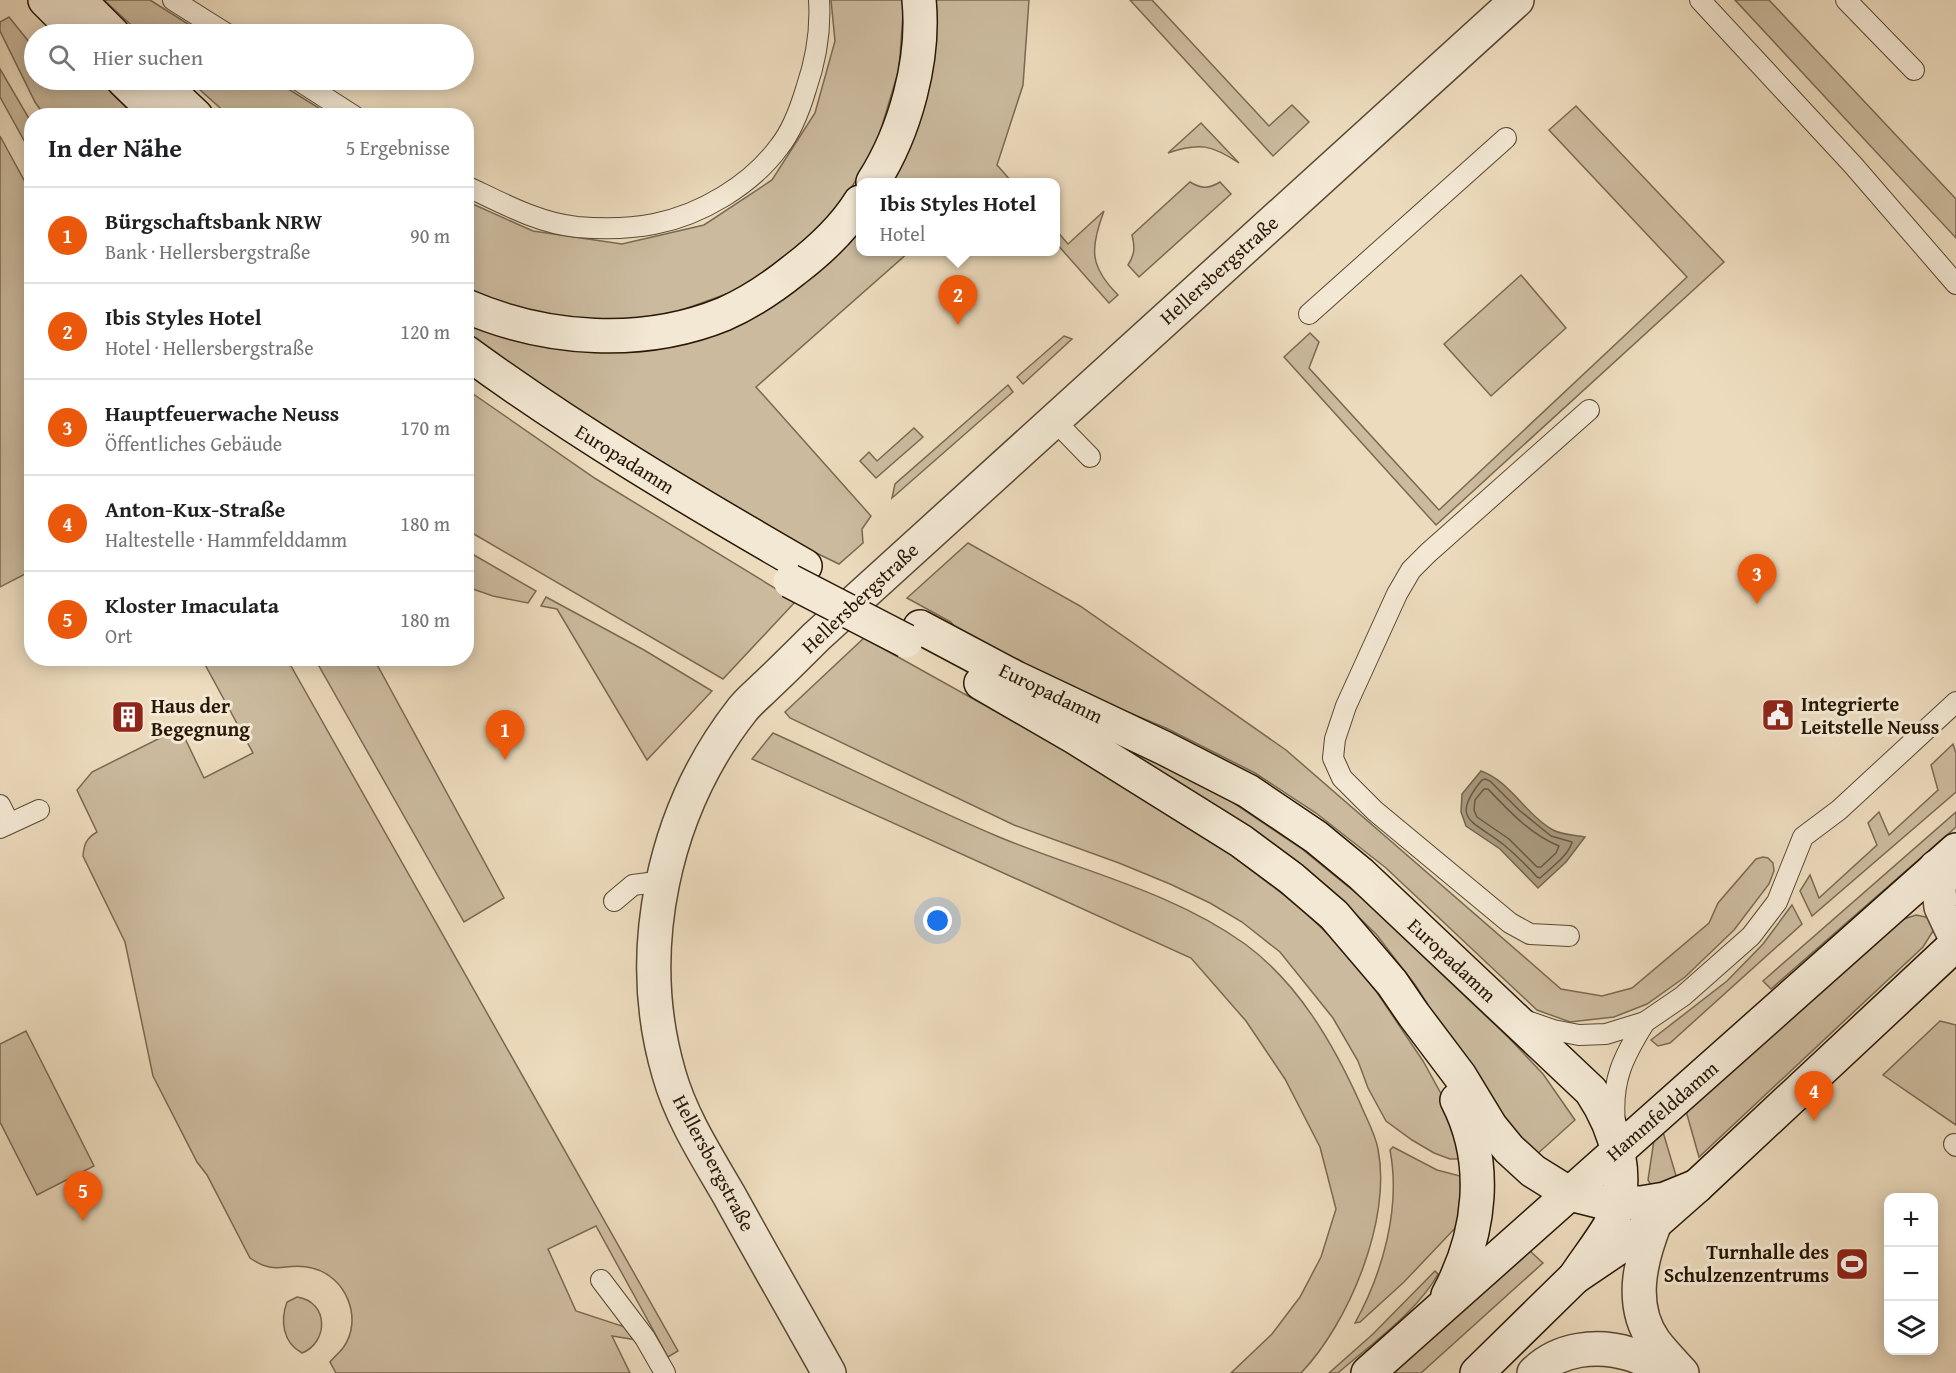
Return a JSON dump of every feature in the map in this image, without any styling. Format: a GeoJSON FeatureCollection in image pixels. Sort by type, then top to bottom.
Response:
{"type":"FeatureCollection","features":[{"type":"Feature","properties":{"kind":"main road"},"geometry":{"type":"LineString","coordinates":[[45,0],[69,24]]}},
{"type":"Feature","properties":{"kind":"main road"},"geometry":{"type":"LineString","coordinates":[[79,0],[103,24]]}},
{"type":"Feature","properties":{"kind":"main road"},"geometry":{"type":"LineString","coordinates":[[876,178],[887,160],[907,110],[917,58],[919,0]]}},
{"type":"Feature","properties":{"kind":"main road","name":"Hellersbergstraße"},"geometry":{"type":"LineString","coordinates":[[829,1373],[692,1130],[669,1075],[657,1021],[653,967],[657,908],[670,852],[688,800],[713,752],[743,708],[824,630],[1517,0]]}},
{"type":"Feature","properties":{"kind":"main road"},"geometry":{"type":"LineString","coordinates":[[133,90],[152,108]]}},
{"type":"Feature","properties":{"kind":"main road"},"geometry":{"type":"LineString","coordinates":[[169,90],[188,108]]}},
{"type":"Feature","properties":{"kind":"main road"},"geometry":{"type":"LineString","coordinates":[[474,309],[517,325],[610,337],[669,330],[724,314],[770,288],[819,251],[856,208]]}},
{"type":"Feature","properties":{"kind":"main road","name":"Europadamm"},"geometry":{"type":"LineString","coordinates":[[474,358],[797,573]]}},
{"type":"Feature","properties":{"kind":"main road","name":"Europadamm"},"geometry":{"type":"LineString","coordinates":[[474,380],[607,471],[913,634],[1016,678],[1164,748],[1248,791],[1316,837],[1361,874],[1602,1097],[1618,1149],[1620,1178],[1618,1204],[1609,1226],[1575,1277]]}},
{"type":"Feature","properties":{"kind":"main road","name":"Europadamm"},"geometry":{"type":"LineString","coordinates":[[913,634],[993,689],[1241,841],[1291,878],[1334,915],[1392,982],[1460,1076],[1491,1127],[1509,1149],[1533,1171],[1570,1194],[1588,1200],[1618,1204],[1665,1199],[1697,1186]]}},
{"type":"Feature","properties":{"kind":"main road"},"geometry":{"type":"LineString","coordinates":[[1949,863],[1941,907],[1956,939]]}},
{"type":"Feature","properties":{"kind":"main road","name":"Hammfelddamm"},"geometry":{"type":"LineString","coordinates":[[1368,1373],[1570,1194],[1673,1099],[1949,863]]}},
{"type":"Feature","properties":{"kind":"main road"},"geometry":{"type":"LineString","coordinates":[[1477,1373],[1575,1277],[1655,1223],[1697,1186],[1956,944]]}},
{"type":"Feature","properties":{"kind":"main road","name":"Europadamm"},"geometry":{"type":"LineString","coordinates":[[1414,1015],[1468,1122],[1477,1172],[1476,1204],[1467,1256],[1442,1307]]}},
{"type":"Feature","properties":{"kind":"main road"},"geometry":{"type":"LineString","coordinates":[[1602,1097],[1631,1108],[1649,1107],[1673,1099]]}},
{"type":"Feature","properties":{"kind":"main road"},"geometry":{"type":"LineString","coordinates":[[1655,1223],[1641,1262],[1640,1299],[1645,1321],[1654,1340],[1682,1373]]}},
{"type":"Feature","properties":{"kind":"main road"},"geometry":{"type":"LineString","coordinates":[[1534,1373],[1560,1355],[1576,1350],[1606,1349],[1631,1354],[1672,1373]]}},
{"type":"Feature","properties":{"kind":"lane"},"geometry":{"type":"LineString","coordinates":[[173,0],[211,24]]}},
{"type":"Feature","properties":{"kind":"lane"},"geometry":{"type":"LineString","coordinates":[[474,190],[531,216],[574,227],[616,229],[655,224],[693,211],[725,195],[758,172],[781,145],[799,110],[819,41],[819,0]]}},
{"type":"Feature","properties":{"kind":"lane"},"geometry":{"type":"LineString","coordinates":[[1700,0],[1853,165],[1956,284]]}},
{"type":"Feature","properties":{"kind":"lane"},"geometry":{"type":"LineString","coordinates":[[1846,0],[1914,70]]}},
{"type":"Feature","properties":{"kind":"lane"},"geometry":{"type":"LineString","coordinates":[[314,90],[342,108]]}},
{"type":"Feature","properties":{"kind":"lane"},"geometry":{"type":"LineString","coordinates":[[1309,314],[1506,138]]}},
{"type":"Feature","properties":{"kind":"lane"},"geometry":{"type":"LineString","coordinates":[[1569,936],[1530,934],[1510,923],[1375,811],[1342,778],[1332,758],[1346,706],[1397,594],[1411,570],[1589,410]]}},
{"type":"Feature","properties":{"kind":"lane"},"geometry":{"type":"LineString","coordinates":[[1054,420],[1090,457]]}},
{"type":"Feature","properties":{"kind":"lane"},"geometry":{"type":"LineString","coordinates":[[1512,1016],[1553,1030],[1579,1035],[1606,1034],[1645,1022],[1683,996],[1751,936],[1777,902],[1803,837],[1839,810],[1956,702]]}},
{"type":"Feature","properties":{"kind":"lane"},"geometry":{"type":"LineString","coordinates":[[0,805],[4,825],[39,810]]}},
{"type":"Feature","properties":{"kind":"lane"},"geometry":{"type":"LineString","coordinates":[[614,901],[633,885],[664,881]]}},
{"type":"Feature","properties":{"kind":"lane"},"geometry":{"type":"LineString","coordinates":[[1602,1097],[1645,1022]]}},
{"type":"Feature","properties":{"kind":"lane"},"geometry":{"type":"LineString","coordinates":[[601,1280],[645,1338],[664,1373]]}},
{"type":"Feature","properties":{"kind":"shaded area"},"geometry":{"type":"Polygon","coordinates":[[[150,0],[188,24],[130,24],[105,1],[150,0]]]}},
{"type":"Feature","properties":{"kind":"shaded area"},"geometry":{"type":"Polygon","coordinates":[[[831,0],[904,0],[899,69],[875,149],[842,203],[797,253],[732,292],[674,313],[615,322],[553,317],[490,303],[474,295],[474,205],[533,231],[622,244],[704,225],[772,180],[815,113],[835,41],[831,0]]]}},
{"type":"Feature","properties":{"kind":"shaded area"},"geometry":{"type":"Polygon","coordinates":[[[936,0],[1029,0],[1023,85],[997,165],[1008,178],[891,178],[936,0]]]}},
{"type":"Feature","properties":{"kind":"shaded area"},"geometry":{"type":"Polygon","coordinates":[[[1130,0],[1152,0],[1269,126],[1292,105],[1309,122],[1273,156],[1130,0]]]}},
{"type":"Feature","properties":{"kind":"shaded area"},"geometry":{"type":"Polygon","coordinates":[[[1735,0],[1769,0],[1956,199],[1956,238],[1735,0]]]}},
{"type":"Feature","properties":{"kind":"shaded area"},"geometry":{"type":"Polygon","coordinates":[[[9,17],[24,36],[24,80],[0,31],[0,22],[9,17]]]}},
{"type":"Feature","properties":{"kind":"shaded area"},"geometry":{"type":"Polygon","coordinates":[[[0,69],[24,110],[24,140],[0,97],[0,69]]]}},
{"type":"Feature","properties":{"kind":"shaded area"},"geometry":{"type":"Polygon","coordinates":[[[29,90],[109,90],[129,108],[39,108],[29,90]]]}},
{"type":"Feature","properties":{"kind":"shaded area"},"geometry":{"type":"Polygon","coordinates":[[[200,90],[290,90],[319,108],[220,108],[200,90]]]}},
{"type":"Feature","properties":{"kind":"shaded area"},"geometry":{"type":"Polygon","coordinates":[[[1576,106],[1724,262],[1436,525],[1284,357],[1310,333],[1319,342],[1309,368],[1439,510],[1687,277],[1549,130],[1576,106]]]}},
{"type":"Feature","properties":{"kind":"shaded area"},"geometry":{"type":"Polygon","coordinates":[[[1201,123],[1239,163],[1221,152],[1205,147],[1188,147],[1168,153],[1201,123]]]}},
{"type":"Feature","properties":{"kind":"shaded area"},"geometry":{"type":"Polygon","coordinates":[[[0,136],[24,180],[24,575],[0,587],[0,136]]]}},
{"type":"Feature","properties":{"kind":"shaded area"},"geometry":{"type":"Polygon","coordinates":[[[1190,182],[1205,187],[1220,182],[1231,194],[1139,277],[1128,265],[1134,250],[1132,235],[1190,182]]]}},
{"type":"Feature","properties":{"kind":"shaded area"},"geometry":{"type":"Polygon","coordinates":[[[1104,211],[1096,236],[1095,256],[1102,275],[1118,295],[1109,303],[1060,248],[1060,235],[1068,244],[1104,211]]]}},
{"type":"Feature","properties":{"kind":"shaded area"},"geometry":{"type":"Polygon","coordinates":[[[856,232],[856,256],[904,256],[756,387],[871,516],[862,529],[863,543],[839,564],[733,513],[474,346],[474,322],[492,331],[749,315],[817,274],[856,232]]]}},
{"type":"Feature","properties":{"kind":"shaded area"},"geometry":{"type":"Polygon","coordinates":[[[1521,275],[1566,328],[1491,396],[1444,344],[1521,275]]]}},
{"type":"Feature","properties":{"kind":"shaded area"},"geometry":{"type":"Polygon","coordinates":[[[1064,336],[1072,339],[1023,384],[1017,377],[1064,336]]]}},
{"type":"Feature","properties":{"kind":"shaded area"},"geometry":{"type":"Polygon","coordinates":[[[1008,385],[1013,392],[892,498],[895,484],[1008,385]]]}},
{"type":"Feature","properties":{"kind":"shaded area"},"geometry":{"type":"Polygon","coordinates":[[[474,395],[596,479],[796,601],[723,679],[474,534],[474,395]]]}},
{"type":"Feature","properties":{"kind":"shaded area"},"geometry":{"type":"Polygon","coordinates":[[[914,428],[923,437],[876,478],[860,461],[869,452],[877,461],[914,428]]]}},
{"type":"Feature","properties":{"kind":"shaded area"},"geometry":{"type":"Polygon","coordinates":[[[968,543],[1080,606],[1286,750],[1561,989],[1602,996],[1632,988],[1709,923],[1718,903],[1756,859],[1768,858],[1773,863],[1774,871],[1769,884],[1734,930],[1685,977],[1647,1004],[1614,1017],[1570,1022],[1537,1010],[1386,868],[1316,813],[1255,773],[1166,728],[1055,682],[957,630],[951,622],[907,598],[968,543]]]}},
{"type":"Feature","properties":{"kind":"shaded area"},"geometry":{"type":"Polygon","coordinates":[[[474,555],[536,591],[528,603],[474,589],[474,555]]]}},
{"type":"Feature","properties":{"kind":"shaded area"},"geometry":{"type":"Polygon","coordinates":[[[546,597],[644,650],[712,691],[647,760],[557,609],[541,606],[546,597]]]}},
{"type":"Feature","properties":{"kind":"shaded area"},"geometry":{"type":"Polygon","coordinates":[[[864,638],[1065,750],[1230,854],[1301,908],[1342,948],[1376,991],[1423,1061],[1456,1121],[1464,1159],[1450,1159],[1434,1153],[1386,1121],[1368,1088],[1358,1061],[1333,1018],[1280,952],[1242,922],[1210,903],[1170,884],[1014,825],[790,718],[785,712],[864,638]]]}},
{"type":"Feature","properties":{"kind":"shaded area"},"geometry":{"type":"Polygon","coordinates":[[[206,666],[291,666],[678,1351],[668,1357],[596,1226],[548,1249],[576,1311],[631,1329],[637,1340],[612,1336],[630,1373],[336,1373],[330,1362],[343,1348],[352,1324],[348,1300],[342,1289],[324,1273],[312,1268],[268,1267],[250,1258],[153,1076],[125,942],[83,856],[87,841],[97,832],[77,790],[92,772],[180,728],[204,778],[253,753],[206,666]]]}},
{"type":"Feature","properties":{"kind":"shaded area"},"geometry":{"type":"Polygon","coordinates":[[[319,666],[378,666],[504,898],[464,922],[319,666]]]}},
{"type":"Feature","properties":{"kind":"shaded area"},"geometry":{"type":"Polygon","coordinates":[[[1097,731],[1229,800],[1302,849],[1362,898],[1508,1037],[1543,1074],[1575,1120],[1535,1156],[1493,1111],[1416,986],[1376,934],[1328,887],[1274,846],[1097,731]]]}},
{"type":"Feature","properties":{"kind":"shaded area"},"geometry":{"type":"Polygon","coordinates":[[[773,733],[999,837],[1125,883],[1187,910],[1245,944],[1282,977],[1298,996],[1338,1058],[1373,1131],[1377,1143],[1381,1177],[1379,1206],[1363,1268],[1335,1327],[1319,1352],[1301,1373],[1231,1373],[1272,1334],[1300,1297],[1321,1257],[1336,1209],[1320,1147],[1285,1079],[1246,1021],[1191,958],[752,759],[773,733]]]}},
{"type":"Feature","properties":{"kind":"shaded area"},"geometry":{"type":"Polygon","coordinates":[[[1953,744],[1956,753],[1956,792],[1812,916],[1800,891],[1810,875],[1819,898],[1877,845],[1868,823],[1879,812],[1889,835],[1938,790],[1931,765],[1953,744]]]}},
{"type":"Feature","properties":{"kind":"shaded area"},"geometry":{"type":"Polygon","coordinates":[[[1956,812],[1956,827],[1771,989],[1763,981],[1956,812]]]}},
{"type":"Feature","properties":{"kind":"shaded area"},"geometry":{"type":"Polygon","coordinates":[[[1792,905],[1802,924],[1670,1043],[1658,1046],[1651,1040],[1727,981],[1763,944],[1792,905]]]}},
{"type":"Feature","properties":{"kind":"shaded area"},"geometry":{"type":"Polygon","coordinates":[[[1916,915],[1930,918],[1933,931],[1923,947],[1699,1157],[1686,1111],[1901,920],[1916,915]]]}},
{"type":"Feature","properties":{"kind":"shaded area"},"geometry":{"type":"Polygon","coordinates":[[[1940,1021],[1956,1025],[1956,1125],[1883,1075],[1940,1021]]]}},
{"type":"Feature","properties":{"kind":"shaded area"},"geometry":{"type":"Polygon","coordinates":[[[26,1031],[94,1166],[37,1195],[0,1122],[0,1044],[26,1031]]]}},
{"type":"Feature","properties":{"kind":"shaded area"},"geometry":{"type":"Polygon","coordinates":[[[1663,1132],[1677,1179],[1665,1184],[1651,1185],[1648,1180],[1654,1140],[1663,1132]]]}},
{"type":"Feature","properties":{"kind":"shaded area"},"geometry":{"type":"Polygon","coordinates":[[[1393,1147],[1437,1170],[1464,1177],[1460,1223],[1404,1282],[1360,1322],[1355,1323],[1374,1283],[1387,1239],[1393,1194],[1390,1150],[1393,1147]]]}},
{"type":"Feature","properties":{"kind":"shaded area"},"geometry":{"type":"Polygon","coordinates":[[[1530,1251],[1543,1263],[1421,1373],[1393,1373],[1530,1251]]]}},
{"type":"Feature","properties":{"kind":"shaded area"},"geometry":{"type":"Polygon","coordinates":[[[1435,1271],[1438,1274],[1429,1288],[1406,1314],[1338,1373],[1329,1373],[1373,1334],[1435,1271]]]}},
{"type":"Feature","properties":{"kind":"shaded area"},"geometry":{"type":"Polygon","coordinates":[[[297,1297],[308,1300],[315,1306],[322,1323],[317,1341],[302,1353],[287,1337],[284,1324],[287,1302],[297,1297]]]}},
{"type":"Feature","properties":{"kind":"water"},"geometry":{"type":"Polygon","coordinates":[[[1481,771],[1501,782],[1543,824],[1565,834],[1585,837],[1566,862],[1538,888],[1500,849],[1466,826],[1461,812],[1462,794],[1481,771]]]}},
{"type":"Feature","properties":{"kind":"place","name":"Ibis Styles Hotel"},"geometry":{"type":"Point","coordinates":[958,325]}},
{"type":"Feature","properties":{"kind":"place","name":"Hauptfeuerwache Neuss"},"geometry":{"type":"Point","coordinates":[1757,604]}},
{"type":"Feature","properties":{"kind":"place","name":"Integrierte Leitstelle Neuss"},"geometry":{"type":"Point","coordinates":[1778,715]}},
{"type":"Feature","properties":{"kind":"place","name":"Haus der Begegnung"},"geometry":{"type":"Point","coordinates":[128,717]}},
{"type":"Feature","properties":{"kind":"place","name":"Bürgschaftsbank NRW"},"geometry":{"type":"Point","coordinates":[505,760]}},
{"type":"Feature","properties":{"kind":"place","name":"Anton-Kux-Straße"},"geometry":{"type":"Point","coordinates":[1814,1121]}},
{"type":"Feature","properties":{"kind":"place","name":"Kloster Imaculata"},"geometry":{"type":"Point","coordinates":[83,1221]}},
{"type":"Feature","properties":{"kind":"place","name":"Turnhalle des Schulzenzentrums"},"geometry":{"type":"Point","coordinates":[1852,1264]}}]}
